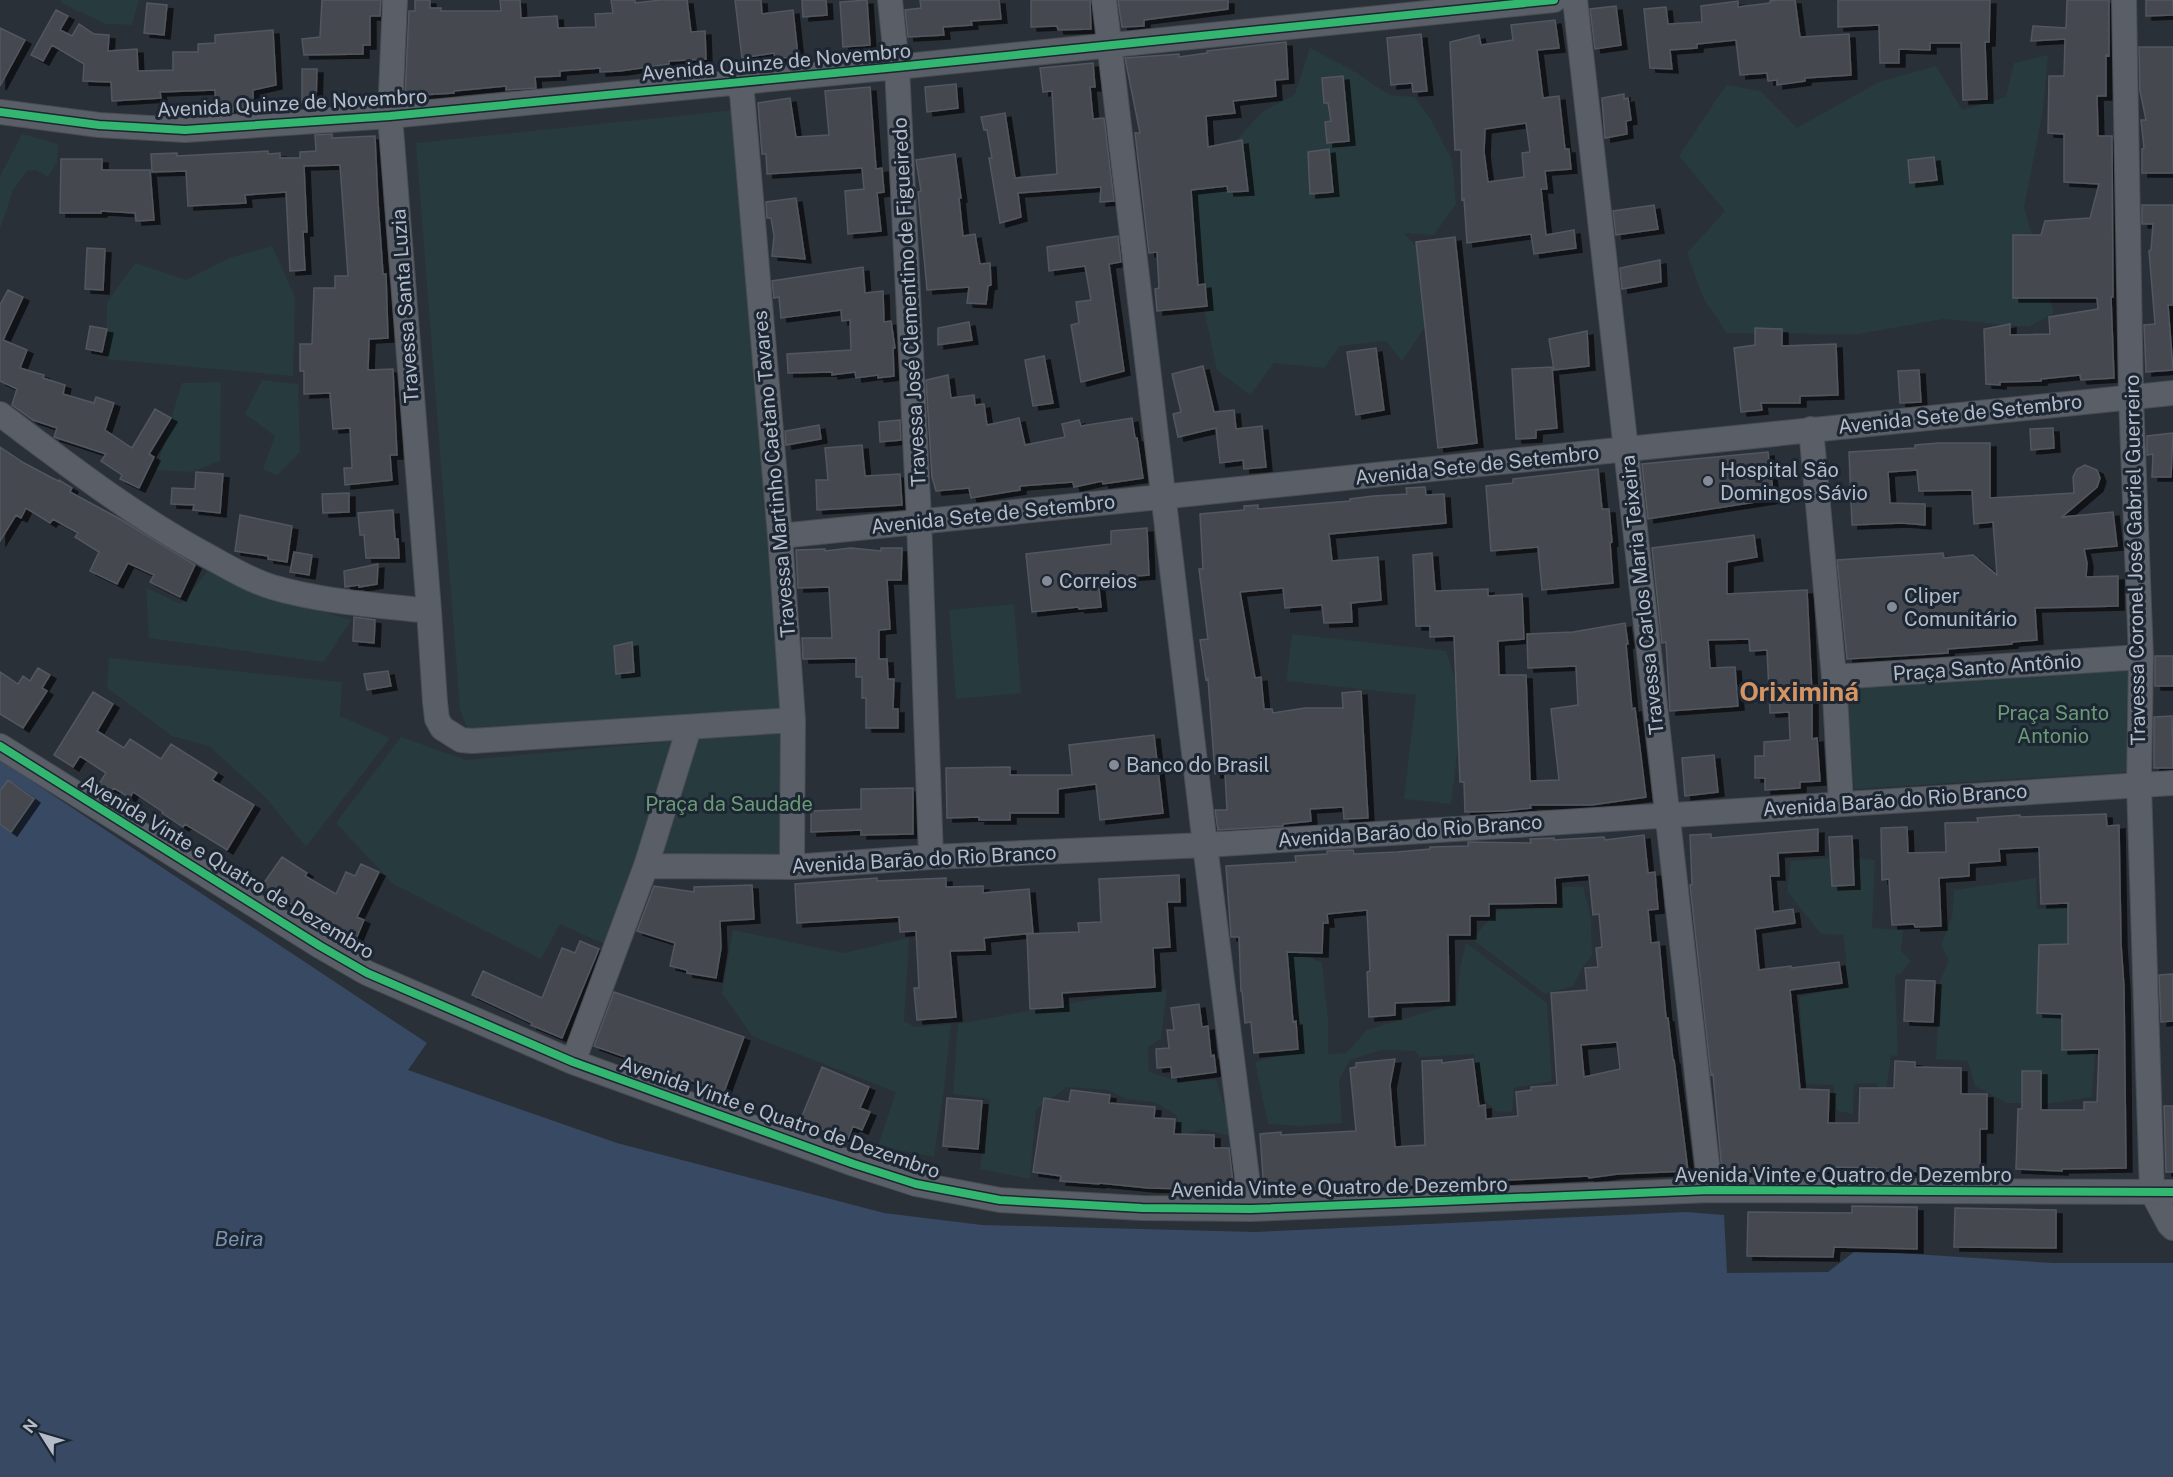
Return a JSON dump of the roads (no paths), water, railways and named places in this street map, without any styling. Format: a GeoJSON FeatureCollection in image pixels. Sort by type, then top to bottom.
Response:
{"type":"FeatureCollection","features":[{"type":"Feature","properties":{"kind":"street","name":"Travessa Santa Luzia"},"geometry":{"type":"LineString","coordinates":[[394,0],[390,116],[429,611]]}},
{"type":"Feature","properties":{"kind":"street","name":"Travessa José Clementino de Figueiredo"},"geometry":{"type":"LineString","coordinates":[[890,0],[897,68],[919,520],[931,857]]}},
{"type":"Feature","properties":{"kind":"street"},"geometry":{"type":"LineString","coordinates":[[1104,0],[1251,1209]]}},
{"type":"Feature","properties":{"kind":"street","name":"Avenida Quinze de Novembro"},"geometry":{"type":"LineString","coordinates":[[0,112],[99,125],[185,129],[390,116],[897,68],[1554,0]]}},
{"type":"Feature","properties":{"kind":"street","name":"Travessa Carlos Maria Teixeira"},"geometry":{"type":"LineString","coordinates":[[1575,0],[1710,1190]]}},
{"type":"Feature","properties":{"kind":"street","name":"Travessa Coronel José Gabriel Guerreiro"},"geometry":{"type":"LineString","coordinates":[[2124,0],[2131,397],[2141,657],[2139,785],[2162,1192]]}},
{"type":"Feature","properties":{"kind":"street","name":"Travessa Martinho Caetano Tavares"},"geometry":{"type":"LineString","coordinates":[[741,82],[780,536],[793,720],[792,867]]}},
{"type":"Feature","properties":{"kind":"street","name":"Avenida Sete de Setembro"},"geometry":{"type":"LineString","coordinates":[[780,536],[2173,393]]}},
{"type":"Feature","properties":{"kind":"street"},"geometry":{"type":"LineString","coordinates":[[0,414],[139,516],[241,574],[270,586],[320,598],[429,611],[437,719],[442,728],[461,740],[793,720]]}},
{"type":"Feature","properties":{"kind":"street"},"geometry":{"type":"LineString","coordinates":[[1811,429],[1834,677],[1841,803]]}},
{"type":"Feature","properties":{"kind":"street","name":"Praça Santo Antônio"},"geometry":{"type":"LineString","coordinates":[[1834,677],[2141,657]]}},
{"type":"Feature","properties":{"kind":"street"},"geometry":{"type":"LineString","coordinates":[[573,1062],[646,866],[689,728]]}},
{"type":"Feature","properties":{"kind":"street","name":"Avenida Vinte e Quatro de Dezembro"},"geometry":{"type":"LineString","coordinates":[[0,746],[367,973],[573,1062],[854,1164],[916,1184],[952,1192],[1011,1201],[1143,1208],[1251,1209],[1710,1190],[2162,1192]]}},
{"type":"Feature","properties":{"kind":"street","name":"Avenida Barão do Rio Branco"},"geometry":{"type":"LineString","coordinates":[[646,866],[792,867],[931,857],[1205,845],[2173,783]]}},
{"type":"Feature","properties":{"kind":"street"},"geometry":{"type":"LineString","coordinates":[[2162,1192],[2169,1224],[2173,1228]]}},
{"type":"Feature","properties":{"kind":"water","name":"Beira"},"geometry":{"type":"Polygon","coordinates":[[[0,760],[427,1043],[408,1070],[617,1143],[884,1213],[982,1225],[1255,1232],[1686,1212],[1724,1215],[1727,1273],[1828,1272],[1854,1252],[2053,1263],[2173,1263],[2173,1477],[0,1477],[0,760]]]}},
{"type":"Feature","properties":{"kind":"place","name":"Hospital São Domingos Sávio"},"geometry":{"type":"Point","coordinates":[1708,481]}},
{"type":"Feature","properties":{"kind":"place","name":"Correios"},"geometry":{"type":"Point","coordinates":[1047,581]}},
{"type":"Feature","properties":{"kind":"place","name":"Cliper Comunitário"},"geometry":{"type":"Point","coordinates":[1892,607]}},
{"type":"Feature","properties":{"kind":"place","name":"Banco do Brasil"},"geometry":{"type":"Point","coordinates":[1114,765]}},
{"type":"Feature","properties":{"kind":"district","name":"Oriximiná"},"geometry":{"type":"Point","coordinates":[1799,691]}},
{"type":"Feature","properties":{"kind":"park label","name":"Praça Santo Antonio"},"geometry":{"type":"Point","coordinates":[2053,724]}},
{"type":"Feature","properties":{"kind":"park label","name":"Praça da Saudade"},"geometry":{"type":"Point","coordinates":[729,804]}}]}
